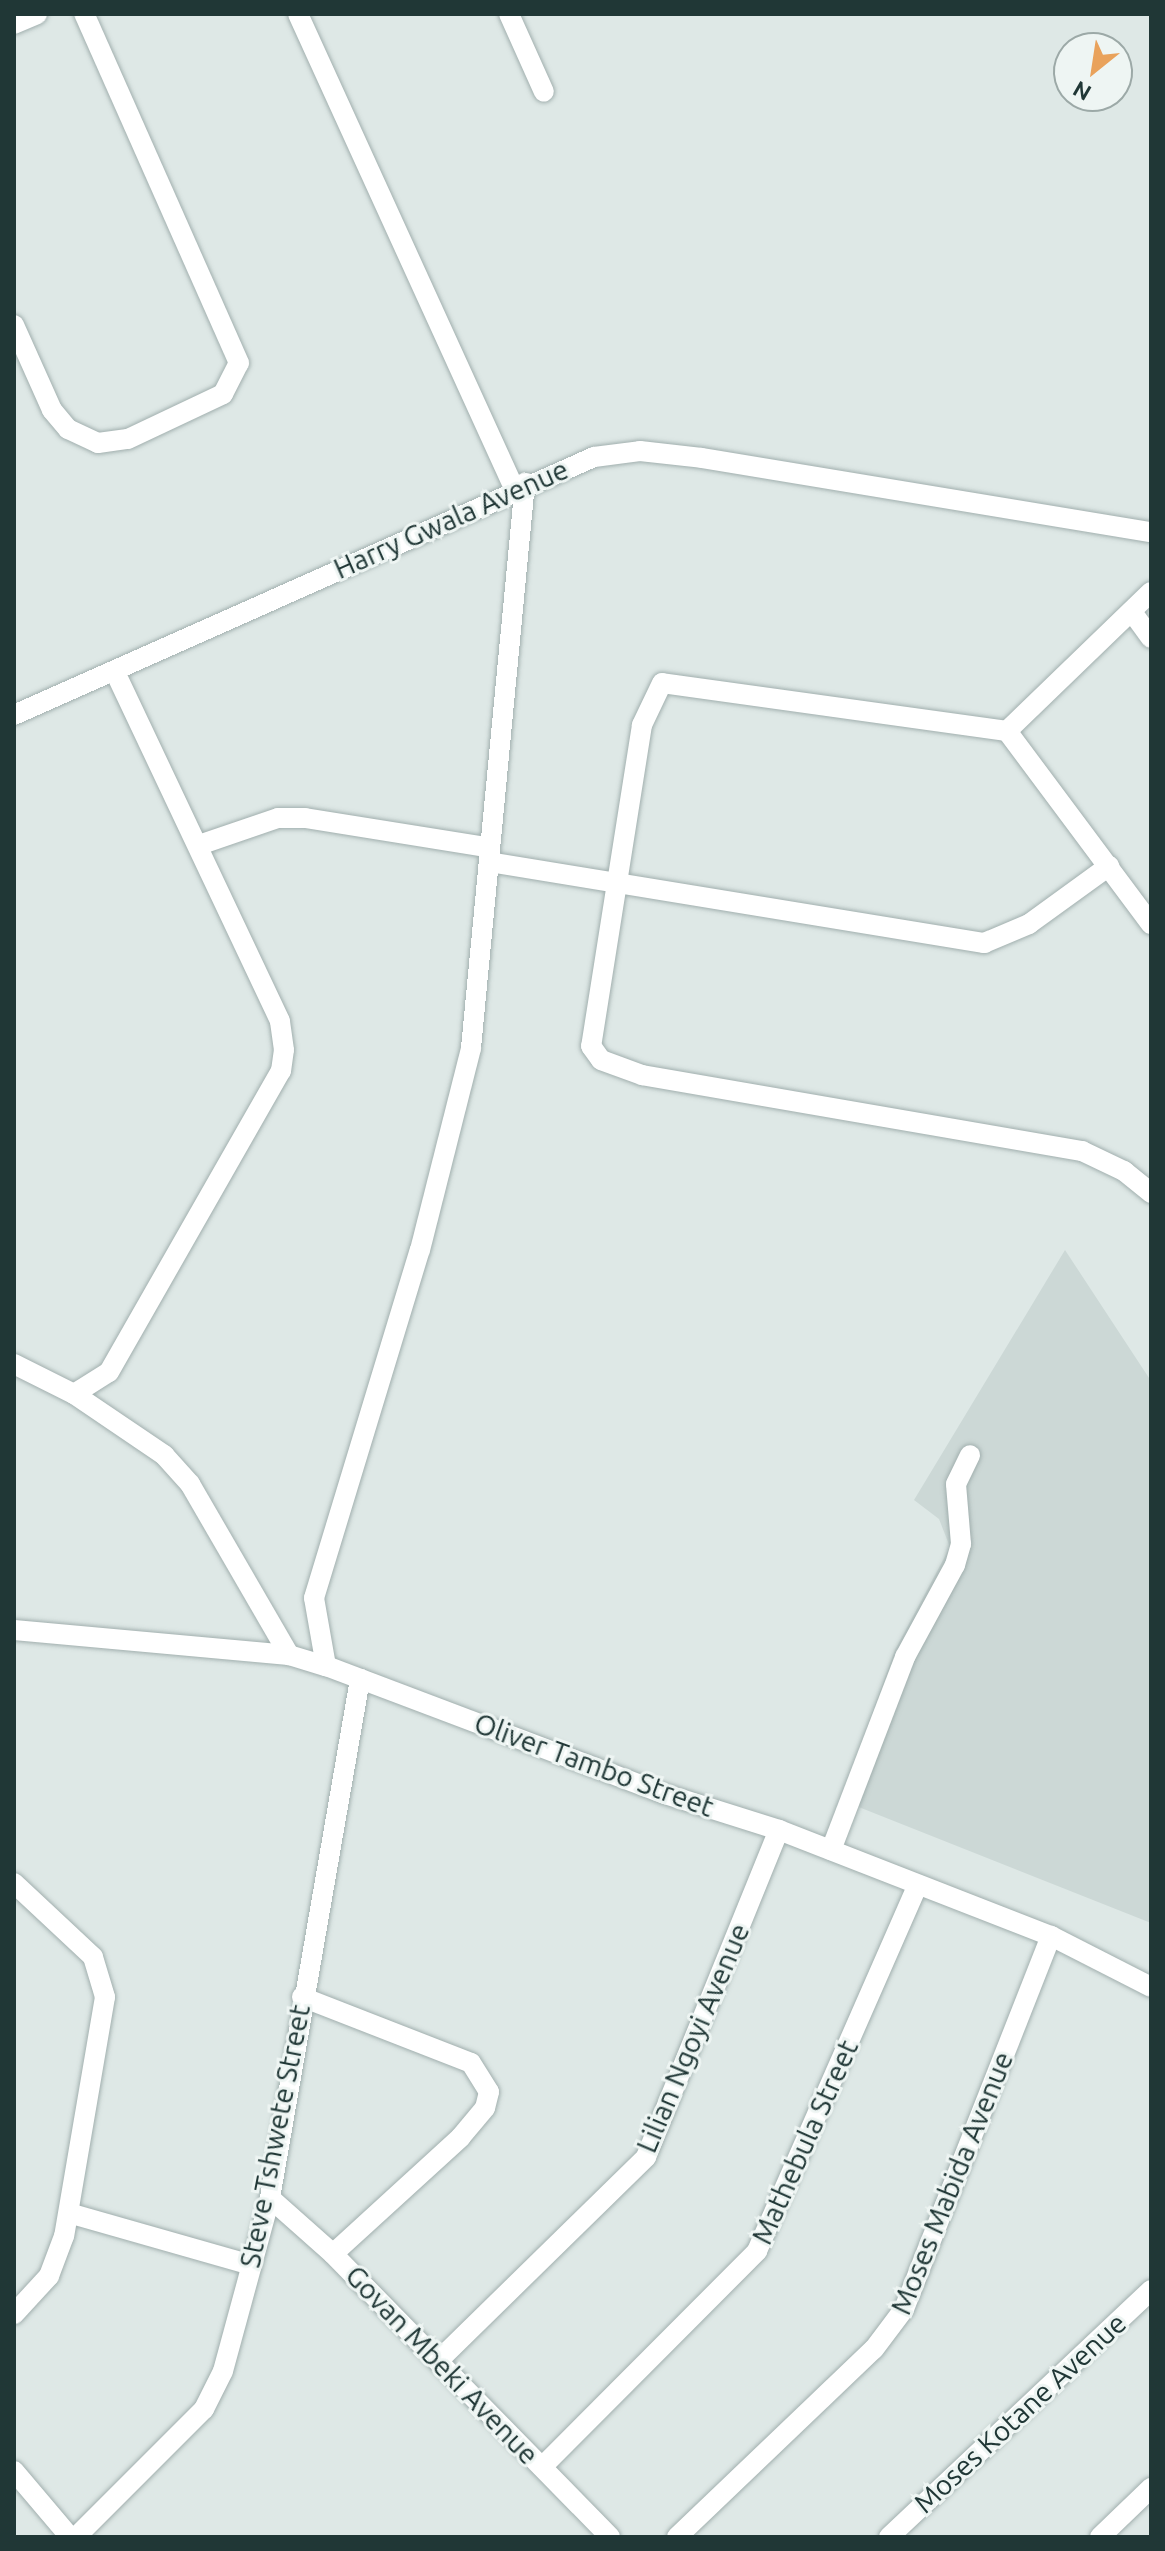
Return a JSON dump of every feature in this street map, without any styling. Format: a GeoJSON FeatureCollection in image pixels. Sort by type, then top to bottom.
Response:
{"type":"FeatureCollection","features":[{"type":"Feature","properties":{"kind":"street"},"geometry":{"type":"LineString","coordinates":[[14,24],[37,14]]}},
{"type":"Feature","properties":{"kind":"street"},"geometry":{"type":"LineString","coordinates":[[14,325],[52,410],[68,429],[98,443],[128,439],[223,394],[239,363],[84,14]]}},
{"type":"Feature","properties":{"kind":"street"},"geometry":{"type":"LineString","coordinates":[[298,14],[520,486],[503,748],[488,854],[471,1048],[454,1127],[314,1598],[326,1666]]}},
{"type":"Feature","properties":{"kind":"street"},"geometry":{"type":"LineString","coordinates":[[509,14],[544,92]]}},
{"type":"Feature","properties":{"kind":"street","name":"Harry Gwala Avenue"},"geometry":{"type":"LineString","coordinates":[[14,715],[115,672],[520,486],[594,457],[640,451],[1151,532]]}},
{"type":"Feature","properties":{"kind":"street"},"geometry":{"type":"LineString","coordinates":[[1007,731],[1151,592]]}},
{"type":"Feature","properties":{"kind":"street"},"geometry":{"type":"LineString","coordinates":[[1132,612],[1151,638]]}},
{"type":"Feature","properties":{"kind":"street"},"geometry":{"type":"LineString","coordinates":[[74,1394],[109,1372],[281,1071],[280,1021],[115,672]]}},
{"type":"Feature","properties":{"kind":"street"},"geometry":{"type":"LineString","coordinates":[[1151,924],[1007,731],[662,683],[646,705],[617,885],[589,1028],[601,1060],[642,1075],[1082,1151],[1124,1171],[1151,1196],[1151,1212]]}},
{"type":"Feature","properties":{"kind":"street"},"geometry":{"type":"LineString","coordinates":[[199,845],[292,818],[488,854],[617,885],[984,943],[1029,924],[1109,866]]}},
{"type":"Feature","properties":{"kind":"street"},"geometry":{"type":"LineString","coordinates":[[14,1364],[74,1394],[164,1455],[190,1484],[289,1655]]}},
{"type":"Feature","properties":{"kind":"street"},"geometry":{"type":"LineString","coordinates":[[831,1850],[905,1657],[955,1565],[961,1544],[956,1484],[970,1455]]}},
{"type":"Feature","properties":{"kind":"street","name":"Oliver Tambo Street"},"geometry":{"type":"LineString","coordinates":[[14,1630],[289,1655],[326,1666],[831,1850],[1051,1936],[1151,1987]]}},
{"type":"Feature","properties":{"kind":"street","name":"Steve Tshwete Street"},"geometry":{"type":"LineString","coordinates":[[73,2537],[204,2409],[223,2371],[270,2198],[302,1997],[360,1679]]}},
{"type":"Feature","properties":{"kind":"street","name":"Lilian Ngoyi Avenue"},"geometry":{"type":"LineString","coordinates":[[439,2360],[646,2157],[779,1830]]}},
{"type":"Feature","properties":{"kind":"street"},"geometry":{"type":"LineString","coordinates":[[14,1883],[93,1957],[104,1979],[103,2017],[69,2213],[49,2276],[14,2314]]}},
{"type":"Feature","properties":{"kind":"street","name":"Mathebula Street"},"geometry":{"type":"LineString","coordinates":[[542,2467],[757,2251],[918,1885]]}},
{"type":"Feature","properties":{"kind":"street","name":"Moses Mabida Avenue"},"geometry":{"type":"LineString","coordinates":[[677,2537],[874,2349],[904,2309],[1051,1936]]}},
{"type":"Feature","properties":{"kind":"street"},"geometry":{"type":"LineString","coordinates":[[302,1997],[471,2063],[489,2092],[485,2108],[461,2137],[333,2254]]}},
{"type":"Feature","properties":{"kind":"street","name":"Govan Mbeki Avenue"},"geometry":{"type":"LineString","coordinates":[[270,2198],[333,2254],[610,2537]]}},
{"type":"Feature","properties":{"kind":"street"},"geometry":{"type":"LineString","coordinates":[[69,2213],[252,2265]]}},
{"type":"Feature","properties":{"kind":"street","name":"Moses Kotane Avenue"},"geometry":{"type":"LineString","coordinates":[[889,2537],[1151,2290]]}},
{"type":"Feature","properties":{"kind":"street"},"geometry":{"type":"LineString","coordinates":[[14,2471],[73,2537]]}},
{"type":"Feature","properties":{"kind":"street"},"geometry":{"type":"LineString","coordinates":[[1100,2537],[1151,2488]]}},
{"type":"Feature","properties":{"kind":"shaded area"},"geometry":{"type":"Polygon","coordinates":[[[1065,1250],[1151,1381],[1151,1923],[841,1800],[895,1650],[950,1547],[939,1519],[914,1500],[1065,1250]]]}}]}
